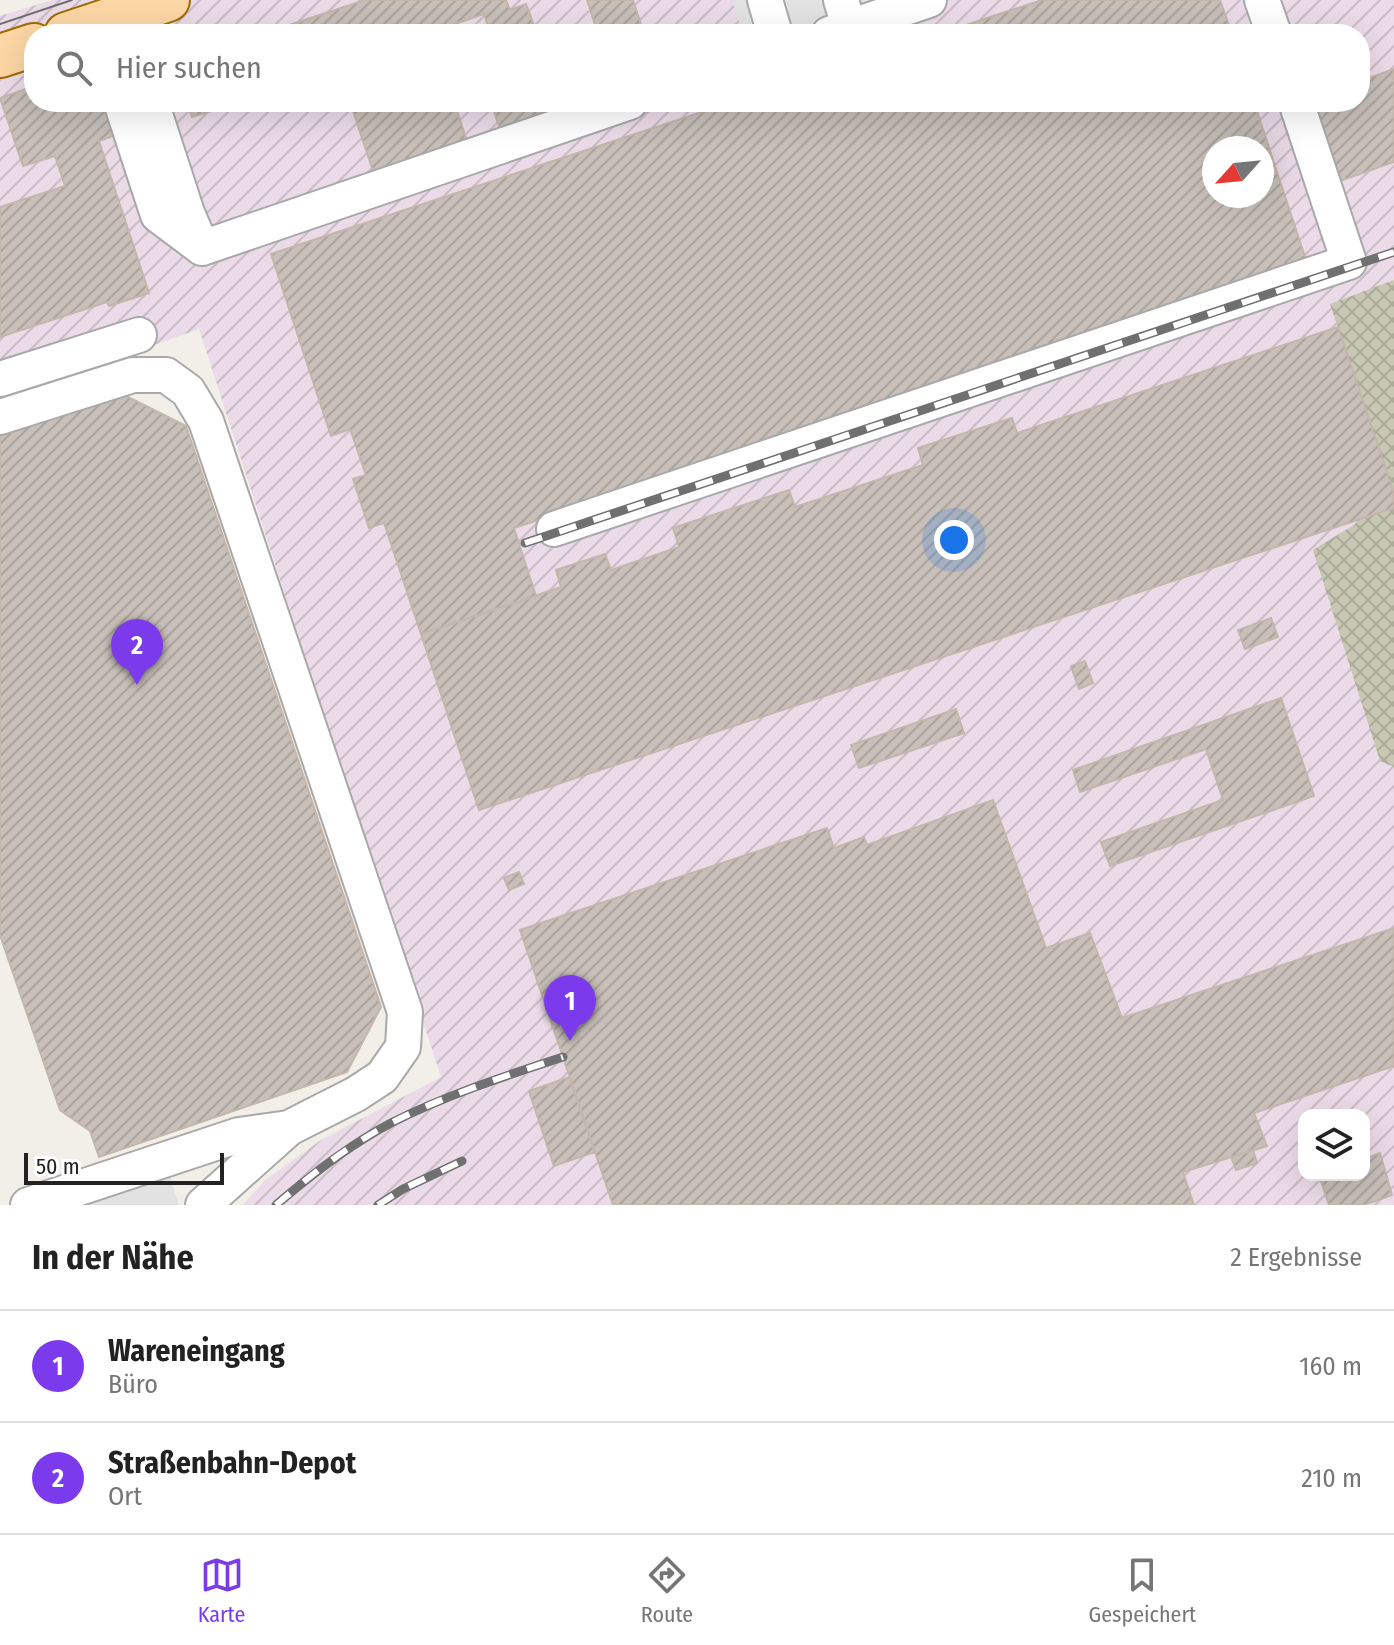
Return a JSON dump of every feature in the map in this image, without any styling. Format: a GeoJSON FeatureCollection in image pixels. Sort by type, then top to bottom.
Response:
{"type":"FeatureCollection","features":[{"type":"Feature","properties":{"kind":"main road"},"geometry":{"type":"LineString","coordinates":[[100,24],[168,0]]}},
{"type":"Feature","properties":{"kind":"main road"},"geometry":{"type":"LineString","coordinates":[[0,56],[24,48]]}},
{"type":"Feature","properties":{"kind":"lane"},"geometry":{"type":"LineString","coordinates":[[765,0],[772,24]]}},
{"type":"Feature","properties":{"kind":"lane"},"geometry":{"type":"LineString","coordinates":[[1262,0],[1270,24]]}},
{"type":"Feature","properties":{"kind":"lane"},"geometry":{"type":"LineString","coordinates":[[840,20],[922,1]]}},
{"type":"Feature","properties":{"kind":"lane"},"geometry":{"type":"LineString","coordinates":[[124,112],[158,215],[202,248]]}},
{"type":"Feature","properties":{"kind":"lane"},"geometry":{"type":"LineString","coordinates":[[154,112],[187,213],[202,248]]}},
{"type":"Feature","properties":{"kind":"lane"},"geometry":{"type":"LineString","coordinates":[[175,112],[208,206],[202,248]]}},
{"type":"Feature","properties":{"kind":"lane"},"geometry":{"type":"LineString","coordinates":[[202,248],[601,112]]}},
{"type":"Feature","properties":{"kind":"lane"},"geometry":{"type":"LineString","coordinates":[[554,529],[1349,262],[1299,112]]}},
{"type":"Feature","properties":{"kind":"lane"},"geometry":{"type":"LineString","coordinates":[[0,379],[139,335]]}},
{"type":"Feature","properties":{"kind":"lane"},"geometry":{"type":"LineString","coordinates":[[0,417],[133,375],[166,375],[188,391],[206,421],[405,1012],[403,1047],[382,1077],[356,1094],[289,1128],[203,1205]]}},
{"type":"Feature","properties":{"kind":"lane"},"geometry":{"type":"LineString","coordinates":[[28,1205],[239,1135],[289,1128]]}},
{"type":"Feature","properties":{"kind":"shaded area"},"geometry":{"type":"Polygon","coordinates":[[[52,0],[1394,0],[1394,1205],[243,1205],[265,1180],[321,1140],[441,1077],[199,329],[0,400],[0,16],[52,0]]]}},
{"type":"Feature","properties":{"kind":"shaded area"},"geometry":{"type":"Polygon","coordinates":[[[732,0],[904,0],[829,24],[740,24],[732,0]]]}},
{"type":"Feature","properties":{"kind":"shaded area"},"geometry":{"type":"Polygon","coordinates":[[[1394,280],[1394,493],[1330,304],[1394,280]]]}},
{"type":"Feature","properties":{"kind":"shaded area"},"geometry":{"type":"Polygon","coordinates":[[[1394,508],[1394,767],[1380,761],[1313,550],[1365,518],[1394,508]]]}},
{"type":"Feature","properties":{"kind":"shaded area"},"geometry":{"type":"Polygon","coordinates":[[[168,1171],[179,1205],[65,1205],[168,1171]]]}},
{"type":"Feature","properties":{"kind":"building"},"geometry":{"type":"Polygon","coordinates":[[[365,0],[506,0],[510,10],[526,4],[533,24],[487,24],[484,14],[454,24],[292,24],[365,0]]]}},
{"type":"Feature","properties":{"kind":"building"},"geometry":{"type":"Polygon","coordinates":[[[587,0],[633,0],[641,24],[595,24],[587,0]]]}},
{"type":"Feature","properties":{"kind":"building"},"geometry":{"type":"Polygon","coordinates":[[[1042,0],[1220,0],[1228,24],[969,24],[1042,0]]]}},
{"type":"Feature","properties":{"kind":"building"},"geometry":{"type":"Polygon","coordinates":[[[1394,69],[1394,162],[1340,181],[1316,112],[1370,112],[1370,77],[1394,69]]]}},
{"type":"Feature","properties":{"kind":"building"},"geometry":{"type":"Polygon","coordinates":[[[24,90],[24,112],[114,112],[121,133],[99,141],[149,293],[109,306],[107,302],[0,337],[0,207],[65,186],[55,156],[23,166],[0,98],[24,90]]]}},
{"type":"Feature","properties":{"kind":"building"},"geometry":{"type":"Polygon","coordinates":[[[190,112],[208,112],[192,117],[190,112]]]}},
{"type":"Feature","properties":{"kind":"building"},"geometry":{"type":"Polygon","coordinates":[[[353,112],[457,112],[467,141],[373,171],[353,112]]]}},
{"type":"Feature","properties":{"kind":"building"},"geometry":{"type":"Polygon","coordinates":[[[494,112],[593,112],[504,142],[494,112]]]}},
{"type":"Feature","properties":{"kind":"building"},"geometry":{"type":"Polygon","coordinates":[[[702,112],[1257,112],[1265,136],[1202,136],[1202,208],[1274,208],[1274,163],[1308,266],[514,528],[536,596],[421,634],[384,523],[369,528],[353,479],[366,475],[350,429],[331,436],[271,254],[702,112]]]}},
{"type":"Feature","properties":{"kind":"building"},"geometry":{"type":"Polygon","coordinates":[[[1338,327],[1394,493],[1394,508],[479,810],[421,634],[561,587],[556,570],[605,554],[611,570],[679,547],[673,528],[789,490],[795,507],[923,465],[918,448],[1012,418],[1017,433],[1338,327]]]}},
{"type":"Feature","properties":{"kind":"building"},"geometry":{"type":"Polygon","coordinates":[[[122,394],[186,426],[381,1007],[347,1072],[99,1157],[90,1131],[60,1110],[0,935],[0,436],[122,394]]]}},
{"type":"Feature","properties":{"kind":"building"},"geometry":{"type":"Polygon","coordinates":[[[1271,618],[1278,637],[1245,649],[1238,630],[1271,618]]]}},
{"type":"Feature","properties":{"kind":"building"},"geometry":{"type":"Polygon","coordinates":[[[1085,661],[1093,683],[1079,689],[1071,666],[1085,661]]]}},
{"type":"Feature","properties":{"kind":"building"},"geometry":{"type":"Polygon","coordinates":[[[1281,698],[1314,796],[1110,866],[1101,842],[1223,800],[1206,749],[1080,792],[1073,770],[1281,698]]]}},
{"type":"Feature","properties":{"kind":"building"},"geometry":{"type":"Polygon","coordinates":[[[956,709],[964,733],[859,768],[851,745],[956,709]]]}},
{"type":"Feature","properties":{"kind":"building"},"geometry":{"type":"Polygon","coordinates":[[[993,800],[1046,948],[1090,933],[1122,1018],[1394,928],[1394,1066],[1254,1113],[1267,1146],[1183,1172],[1194,1205],[613,1205],[520,930],[827,828],[834,848],[864,837],[867,845],[993,800]]]}},
{"type":"Feature","properties":{"kind":"building"},"geometry":{"type":"Polygon","coordinates":[[[519,872],[524,884],[509,890],[504,878],[519,872]]]}},
{"type":"Feature","properties":{"kind":"building"},"geometry":{"type":"Polygon","coordinates":[[[569,1077],[595,1152],[554,1166],[529,1091],[569,1077]]]}},
{"type":"Feature","properties":{"kind":"building"},"geometry":{"type":"Polygon","coordinates":[[[1253,1150],[1257,1163],[1236,1170],[1231,1157],[1253,1150]]]}},
{"type":"Feature","properties":{"kind":"building"},"geometry":{"type":"Polygon","coordinates":[[[1380,1153],[1392,1195],[1364,1205],[1329,1205],[1321,1181],[1370,1181],[1370,1157],[1380,1153]]]}},
{"type":"Feature","properties":{"kind":"tram line"},"geometry":{"type":"LineString","coordinates":[[0,24],[72,0]]}},
{"type":"Feature","properties":{"kind":"railway"},"geometry":{"type":"LineString","coordinates":[[525,543],[1394,252]]}},
{"type":"Feature","properties":{"kind":"railway"},"geometry":{"type":"LineString","coordinates":[[276,1205],[331,1161],[391,1123],[454,1095],[563,1057]]}},
{"type":"Feature","properties":{"kind":"railway"},"geometry":{"type":"LineString","coordinates":[[378,1205],[403,1189],[462,1161]]}},
{"type":"Feature","properties":{"kind":"place","name":"Straßenbahn-Depot"},"geometry":{"type":"Point","coordinates":[137,685]}},
{"type":"Feature","properties":{"kind":"place","name":"Wareneingang"},"geometry":{"type":"Point","coordinates":[570,1041]}}]}
